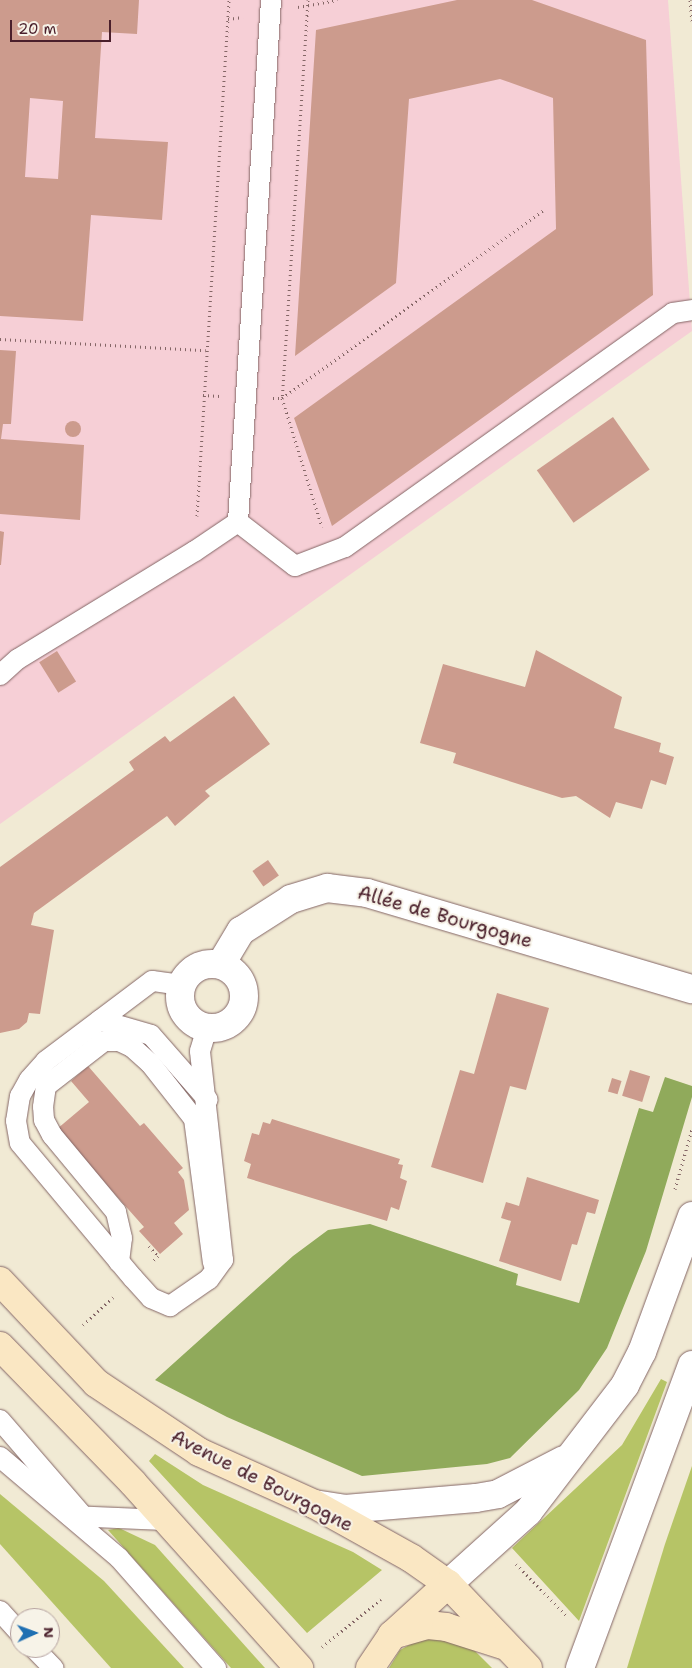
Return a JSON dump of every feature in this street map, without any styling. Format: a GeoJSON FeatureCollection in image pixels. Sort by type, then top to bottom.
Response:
{"type":"FeatureCollection","features":[{"type":"Feature","properties":{"kind":"main road","name":"Avenue de Bourgogne"},"geometry":{"type":"LineString","coordinates":[[0,1281],[96,1383],[163,1430],[199,1452],[314,1504],[411,1558],[448,1584],[528,1668]]}},
{"type":"Feature","properties":{"kind":"main road"},"geometry":{"type":"LineString","coordinates":[[0,1346],[165,1520],[299,1668]]}},
{"type":"Feature","properties":{"kind":"main road"},"geometry":{"type":"LineString","coordinates":[[370,1668],[392,1635],[448,1584]]}},
{"type":"Feature","properties":{"kind":"main road"},"geometry":{"type":"LineString","coordinates":[[392,1635],[428,1625],[446,1627],[506,1646]]}},
{"type":"Feature","properties":{"kind":"street","name":"Allée de Bourgogne"},"geometry":{"type":"LineString","coordinates":[[221,964],[241,931],[291,899],[327,888],[367,893],[692,989]]}},
{"type":"Feature","properties":{"kind":"street"},"geometry":{"type":"LineString","coordinates":[[205,964],[221,964],[240,979],[244,1003],[230,1023],[207,1028],[194,1023],[184,1012],[180,999],[181,984],[191,971],[205,964]]}},
{"type":"Feature","properties":{"kind":"street"},"geometry":{"type":"LineString","coordinates":[[448,1584],[528,1512],[625,1385],[642,1352],[692,1216]]}},
{"type":"Feature","properties":{"kind":"street"},"geometry":{"type":"LineString","coordinates":[[580,1668],[692,1365]]}},
{"type":"Feature","properties":{"kind":"street"},"geometry":{"type":"LineString","coordinates":[[314,1504],[345,1509],[489,1496],[574,1454]]}},
{"type":"Feature","properties":{"kind":"lane"},"geometry":{"type":"LineString","coordinates":[[238,522],[272,0]]}},
{"type":"Feature","properties":{"kind":"lane"},"geometry":{"type":"LineString","coordinates":[[238,522],[294,566],[345,547],[673,313],[692,310]]}},
{"type":"Feature","properties":{"kind":"lane"},"geometry":{"type":"LineString","coordinates":[[0,675],[18,659],[195,551],[238,522]]}},
{"type":"Feature","properties":{"kind":"lane"},"geometry":{"type":"LineString","coordinates":[[181,984],[152,982],[46,1061],[29,1080],[20,1096],[16,1121],[20,1143],[119,1262],[151,1298],[170,1306],[217,1272],[224,1260],[208,1100],[200,1051],[207,1028]]}},
{"type":"Feature","properties":{"kind":"lane"},"geometry":{"type":"LineString","coordinates":[[100,1020],[151,1035],[208,1100]]}},
{"type":"Feature","properties":{"kind":"lane"},"geometry":{"type":"LineString","coordinates":[[119,1262],[122,1238],[116,1212],[52,1135],[44,1120],[43,1107],[46,1086],[88,1051],[104,1042],[119,1041],[132,1047],[150,1062],[194,1118],[209,1247],[217,1272]]}},
{"type":"Feature","properties":{"kind":"lane"},"geometry":{"type":"LineString","coordinates":[[0,1420],[75,1516],[165,1520]]}},
{"type":"Feature","properties":{"kind":"lane"},"geometry":{"type":"LineString","coordinates":[[0,1457],[75,1516],[119,1558],[216,1668]]}},
{"type":"Feature","properties":{"kind":"lane"},"geometry":{"type":"LineString","coordinates":[[0,1611],[10,1622]]}},
{"type":"Feature","properties":{"kind":"lane"},"geometry":{"type":"LineString","coordinates":[[44,1658],[53,1668]]}},
{"type":"Feature","properties":{"kind":"path"},"geometry":{"type":"LineString","coordinates":[[195,551],[203,395],[230,0]]}},
{"type":"Feature","properties":{"kind":"path"},"geometry":{"type":"LineString","coordinates":[[308,0],[282,398],[330,552]]}},
{"type":"Feature","properties":{"kind":"path"},"geometry":{"type":"LineString","coordinates":[[690,0],[692,21]]}},
{"type":"Feature","properties":{"kind":"path"},"geometry":{"type":"LineString","coordinates":[[203,395],[282,398],[544,210]]}},
{"type":"Feature","properties":{"kind":"path"},"geometry":{"type":"LineString","coordinates":[[0,339],[206,350]]}},
{"type":"Feature","properties":{"kind":"path"},"geometry":{"type":"LineString","coordinates":[[672,1199],[692,1129]]}},
{"type":"Feature","properties":{"kind":"path"},"geometry":{"type":"LineString","coordinates":[[83,1324],[106,1303]]}},
{"type":"Feature","properties":{"kind":"path"},"geometry":{"type":"LineString","coordinates":[[494,1542],[576,1626],[592,1634]]}},
{"type":"Feature","properties":{"kind":"shaded area"},"geometry":{"type":"Polygon","coordinates":[[[0,0],[668,0],[692,331],[0,824],[0,0]]]}},
{"type":"Feature","properties":{"kind":"green space"},"geometry":{"type":"Polygon","coordinates":[[[665,1077],[692,1086],[692,1097],[646,1251],[607,1348],[579,1390],[510,1458],[487,1464],[362,1476],[227,1417],[155,1380],[293,1256],[328,1230],[370,1224],[518,1274],[516,1285],[579,1303],[639,1108],[653,1112],[665,1077]]]}},
{"type":"Feature","properties":{"kind":"green space"},"geometry":{"type":"Polygon","coordinates":[[[661,1379],[667,1382],[579,1621],[512,1548],[622,1445],[661,1379]]]}},
{"type":"Feature","properties":{"kind":"green space"},"geometry":{"type":"Polygon","coordinates":[[[155,1454],[203,1485],[353,1552],[382,1570],[307,1633],[149,1461],[155,1454]]]}},
{"type":"Feature","properties":{"kind":"green space"},"geometry":{"type":"Polygon","coordinates":[[[692,1466],[692,1668],[627,1668],[665,1544],[692,1466]]]}},
{"type":"Feature","properties":{"kind":"green space"},"geometry":{"type":"Polygon","coordinates":[[[0,1494],[104,1581],[184,1668],[111,1668],[60,1611],[60,1608],[57,1608],[0,1544],[0,1494]]]}},
{"type":"Feature","properties":{"kind":"green space"},"geometry":{"type":"Polygon","coordinates":[[[119,1528],[155,1545],[265,1668],[231,1668],[108,1530],[119,1528]]]}},
{"type":"Feature","properties":{"kind":"green space"},"geometry":{"type":"Polygon","coordinates":[[[427,1635],[473,1649],[492,1668],[389,1668],[400,1650],[427,1635]]]}},
{"type":"Feature","properties":{"kind":"building"},"geometry":{"type":"Polygon","coordinates":[[[0,0],[139,0],[137,34],[102,32],[95,138],[168,142],[162,220],[91,215],[83,321],[0,316],[0,0]],[[30,98],[25,177],[58,179],[63,101],[30,98]]]}},
{"type":"Feature","properties":{"kind":"building"},"geometry":{"type":"Polygon","coordinates":[[[457,0],[532,0],[646,40],[653,295],[332,526],[294,418],[556,229],[553,98],[500,79],[409,99],[396,283],[295,356],[316,30],[457,0]]]}},
{"type":"Feature","properties":{"kind":"building"},"geometry":{"type":"Polygon","coordinates":[[[0,350],[16,351],[11,424],[3,424],[1,439],[84,445],[80,520],[0,514],[0,350]]]}},
{"type":"Feature","properties":{"kind":"building"},"geometry":{"type":"Polygon","coordinates":[[[613,417],[650,469],[574,523],[537,470],[613,417]]]}},
{"type":"Feature","properties":{"kind":"building"},"geometry":{"type":"Polygon","coordinates":[[[70,421],[76,421],[81,426],[79,435],[70,437],[65,432],[65,426],[70,421]]]}},
{"type":"Feature","properties":{"kind":"building"},"geometry":{"type":"Polygon","coordinates":[[[0,531],[4,532],[1,565],[0,565],[0,531]]]}},
{"type":"Feature","properties":{"kind":"building"},"geometry":{"type":"Polygon","coordinates":[[[536,650],[622,697],[614,728],[661,743],[659,752],[674,757],[666,785],[651,780],[642,809],[616,802],[610,818],[576,796],[562,798],[453,763],[456,753],[420,743],[443,664],[525,687],[536,650]]]}},
{"type":"Feature","properties":{"kind":"building"},"geometry":{"type":"Polygon","coordinates":[[[57,651],[76,682],[58,693],[39,662],[57,651]]]}},
{"type":"Feature","properties":{"kind":"building"},"geometry":{"type":"Polygon","coordinates":[[[234,696],[270,744],[205,791],[210,796],[175,826],[167,816],[34,913],[31,925],[54,930],[40,1014],[29,1013],[27,1022],[19,1029],[0,1033],[0,867],[134,770],[129,762],[165,736],[170,742],[234,696]]]}},
{"type":"Feature","properties":{"kind":"building"},"geometry":{"type":"Polygon","coordinates":[[[268,860],[279,876],[263,886],[252,871],[268,860]]]}},
{"type":"Feature","properties":{"kind":"building"},"geometry":{"type":"Polygon","coordinates":[[[497,993],[549,1008],[526,1090],[510,1086],[483,1183],[431,1167],[460,1070],[474,1074],[497,993]]]}},
{"type":"Feature","properties":{"kind":"building"},"geometry":{"type":"Polygon","coordinates":[[[88,1066],[140,1126],[144,1123],[183,1168],[178,1172],[184,1180],[189,1210],[174,1223],[183,1234],[160,1254],[139,1231],[144,1227],[57,1129],[89,1102],[71,1081],[88,1066]]]}},
{"type":"Feature","properties":{"kind":"building"},"geometry":{"type":"Polygon","coordinates":[[[630,1070],[650,1076],[642,1102],[622,1096],[630,1070]]]}},
{"type":"Feature","properties":{"kind":"building"},"geometry":{"type":"Polygon","coordinates":[[[612,1078],[622,1081],[617,1094],[608,1091],[612,1078]]]}},
{"type":"Feature","properties":{"kind":"building"},"geometry":{"type":"Polygon","coordinates":[[[272,1119],[400,1159],[398,1164],[403,1165],[400,1178],[407,1181],[399,1210],[391,1207],[387,1221],[247,1178],[251,1164],[244,1161],[252,1133],[259,1135],[263,1122],[270,1124],[272,1119]]]}},
{"type":"Feature","properties":{"kind":"building"},"geometry":{"type":"Polygon","coordinates":[[[527,1177],[599,1200],[595,1214],[587,1212],[577,1245],[572,1244],[561,1281],[499,1261],[511,1221],[501,1218],[506,1202],[519,1206],[527,1177]]]}}]}
